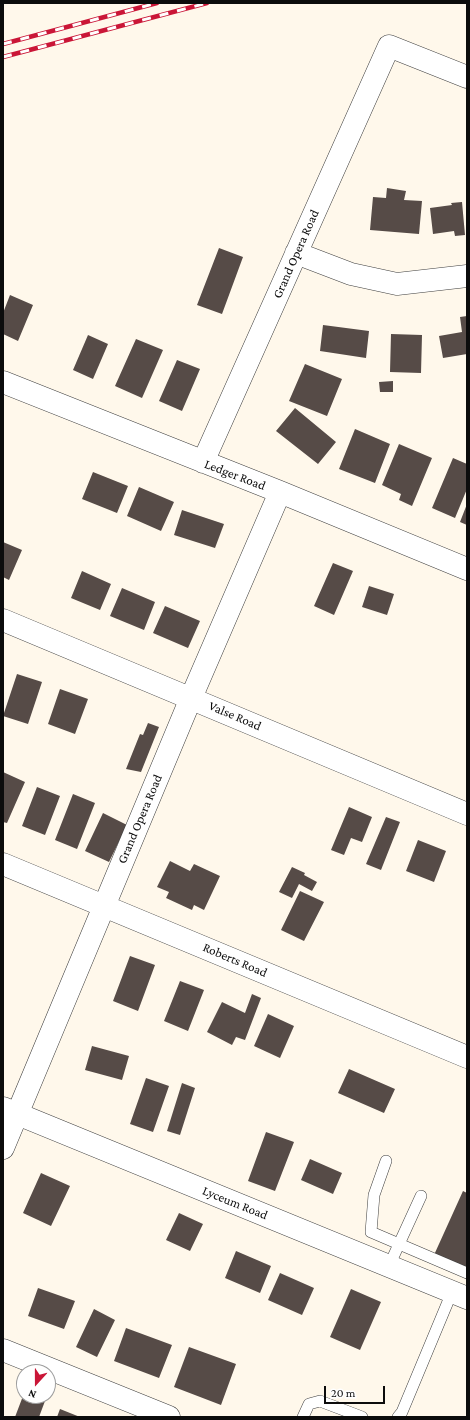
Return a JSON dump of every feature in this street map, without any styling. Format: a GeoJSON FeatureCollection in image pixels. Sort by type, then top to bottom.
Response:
{"type":"FeatureCollection","features":[{"type":"Feature","properties":{"kind":"street","name":"Grand Opera Road"},"geometry":{"type":"LineString","coordinates":[[203,462],[389,46],[467,76]]}},
{"type":"Feature","properties":{"kind":"street"},"geometry":{"type":"LineString","coordinates":[[296,253],[351,274],[397,284],[467,276]]}},
{"type":"Feature","properties":{"kind":"street","name":"Ledger Road"},"geometry":{"type":"LineString","coordinates":[[3,382],[280,492],[467,570]]}},
{"type":"Feature","properties":{"kind":"street","name":"Grand Opera Road"},"geometry":{"type":"LineString","coordinates":[[3,1148],[10,1111],[104,904],[280,492]]}},
{"type":"Feature","properties":{"kind":"street","name":"Valse Road"},"geometry":{"type":"LineString","coordinates":[[3,620],[467,814]]}},
{"type":"Feature","properties":{"kind":"street","name":"Roberts Road"},"geometry":{"type":"LineString","coordinates":[[3,864],[104,904],[467,1056]]}},
{"type":"Feature","properties":{"kind":"street","name":"Lyceum Road"},"geometry":{"type":"LineString","coordinates":[[10,1111],[460,1295]]}},
{"type":"Feature","properties":{"kind":"street"},"geometry":{"type":"LineString","coordinates":[[3,1350],[169,1417]]}},
{"type":"Feature","properties":{"kind":"lane"},"geometry":{"type":"LineString","coordinates":[[386,1161],[374,1195],[371,1232],[467,1273]]}},
{"type":"Feature","properties":{"kind":"lane"},"geometry":{"type":"LineString","coordinates":[[389,1266],[421,1196]]}},
{"type":"Feature","properties":{"kind":"lane"},"geometry":{"type":"LineString","coordinates":[[398,1417],[402,1412],[460,1295]]}},
{"type":"Feature","properties":{"kind":"lane"},"geometry":{"type":"LineString","coordinates":[[303,1417],[309,1404],[320,1400],[362,1417]]}},
{"type":"Feature","properties":{"kind":"building"},"geometry":{"type":"Polygon","coordinates":[[[387,188],[406,191],[404,200],[422,201],[419,234],[370,230],[373,197],[386,198],[387,188]]]}},
{"type":"Feature","properties":{"kind":"building"},"geometry":{"type":"Polygon","coordinates":[[[462,202],[465,235],[455,236],[454,231],[433,234],[430,208],[462,202]]]}},
{"type":"Feature","properties":{"kind":"building"},"geometry":{"type":"Polygon","coordinates":[[[219,248],[243,257],[222,314],[197,305],[219,248]]]}},
{"type":"Feature","properties":{"kind":"building"},"geometry":{"type":"Polygon","coordinates":[[[10,295],[33,305],[18,341],[3,334],[3,313],[10,295]]]}},
{"type":"Feature","properties":{"kind":"building"},"geometry":{"type":"Polygon","coordinates":[[[467,316],[467,354],[443,358],[439,336],[462,332],[460,317],[467,316]]]}},
{"type":"Feature","properties":{"kind":"building"},"geometry":{"type":"Polygon","coordinates":[[[323,325],[369,331],[366,358],[320,351],[323,325]]]}},
{"type":"Feature","properties":{"kind":"building"},"geometry":{"type":"Polygon","coordinates":[[[391,334],[422,335],[421,373],[390,372],[391,334]]]}},
{"type":"Feature","properties":{"kind":"building"},"geometry":{"type":"Polygon","coordinates":[[[88,335],[108,344],[93,379],[73,370],[88,335]]]}},
{"type":"Feature","properties":{"kind":"building"},"geometry":{"type":"Polygon","coordinates":[[[136,339],[163,350],[142,398],[115,386],[136,339]]]}},
{"type":"Feature","properties":{"kind":"building"},"geometry":{"type":"Polygon","coordinates":[[[177,360],[200,369],[182,411],[159,401],[177,360]]]}},
{"type":"Feature","properties":{"kind":"building"},"geometry":{"type":"Polygon","coordinates":[[[305,364],[342,379],[327,416],[289,401],[305,364]]]}},
{"type":"Feature","properties":{"kind":"building"},"geometry":{"type":"Polygon","coordinates":[[[393,381],[393,392],[380,392],[379,382],[393,381]]]}},
{"type":"Feature","properties":{"kind":"building"},"geometry":{"type":"Polygon","coordinates":[[[295,408],[336,442],[318,464],[276,431],[295,408]]]}},
{"type":"Feature","properties":{"kind":"building"},"geometry":{"type":"Polygon","coordinates":[[[355,429],[390,444],[375,483],[339,469],[355,429]]]}},
{"type":"Feature","properties":{"kind":"building"},"geometry":{"type":"Polygon","coordinates":[[[399,444],[432,458],[412,506],[399,500],[401,494],[382,485],[399,444]]]}},
{"type":"Feature","properties":{"kind":"building"},"geometry":{"type":"Polygon","coordinates":[[[453,458],[467,464],[467,489],[455,518],[432,508],[453,458]]]}},
{"type":"Feature","properties":{"kind":"building"},"geometry":{"type":"Polygon","coordinates":[[[93,472],[128,486],[117,513],[82,499],[93,472]]]}},
{"type":"Feature","properties":{"kind":"building"},"geometry":{"type":"Polygon","coordinates":[[[139,487],[174,502],[161,531],[127,516],[139,487]]]}},
{"type":"Feature","properties":{"kind":"building"},"geometry":{"type":"Polygon","coordinates":[[[467,504],[467,525],[460,522],[467,504]]]}},
{"type":"Feature","properties":{"kind":"building"},"geometry":{"type":"Polygon","coordinates":[[[182,510],[224,524],[215,548],[174,535],[182,510]]]}},
{"type":"Feature","properties":{"kind":"building"},"geometry":{"type":"Polygon","coordinates":[[[3,542],[22,550],[9,580],[3,577],[3,542]]]}},
{"type":"Feature","properties":{"kind":"building"},"geometry":{"type":"Polygon","coordinates":[[[333,563],[353,571],[334,615],[314,606],[333,563]]]}},
{"type":"Feature","properties":{"kind":"building"},"geometry":{"type":"Polygon","coordinates":[[[82,571],[111,584],[100,610],[71,598],[82,571]]]}},
{"type":"Feature","properties":{"kind":"building"},"geometry":{"type":"Polygon","coordinates":[[[369,586],[394,594],[387,615],[362,607],[369,586]]]}},
{"type":"Feature","properties":{"kind":"building"},"geometry":{"type":"Polygon","coordinates":[[[122,588],[155,602],[144,630],[110,616],[122,588]]]}},
{"type":"Feature","properties":{"kind":"building"},"geometry":{"type":"Polygon","coordinates":[[[165,606],[200,621],[188,648],[153,633],[165,606]]]}},
{"type":"Feature","properties":{"kind":"building"},"geometry":{"type":"Polygon","coordinates":[[[17,674],[42,682],[28,724],[3,716],[17,674]]]}},
{"type":"Feature","properties":{"kind":"building"},"geometry":{"type":"Polygon","coordinates":[[[60,689],[88,699],[75,734],[48,724],[60,689]]]}},
{"type":"Feature","properties":{"kind":"building"},"geometry":{"type":"Polygon","coordinates":[[[148,723],[159,727],[141,772],[126,769],[140,734],[143,735],[148,723]]]}},
{"type":"Feature","properties":{"kind":"building"},"geometry":{"type":"Polygon","coordinates":[[[3,772],[25,782],[7,823],[3,822],[3,772]]]}},
{"type":"Feature","properties":{"kind":"building"},"geometry":{"type":"Polygon","coordinates":[[[37,787],[60,796],[45,835],[22,826],[37,787]]]}},
{"type":"Feature","properties":{"kind":"building"},"geometry":{"type":"Polygon","coordinates":[[[73,794],[95,803],[77,849],[55,840],[73,794]]]}},
{"type":"Feature","properties":{"kind":"building"},"geometry":{"type":"Polygon","coordinates":[[[349,807],[372,817],[362,842],[351,838],[344,855],[331,850],[349,807]]]}},
{"type":"Feature","properties":{"kind":"building"},"geometry":{"type":"Polygon","coordinates":[[[103,813],[127,825],[109,862],[85,851],[103,813]]]}},
{"type":"Feature","properties":{"kind":"building"},"geometry":{"type":"Polygon","coordinates":[[[386,817],[400,822],[381,870],[366,864],[386,817]]]}},
{"type":"Feature","properties":{"kind":"building"},"geometry":{"type":"Polygon","coordinates":[[[418,840],[446,851],[434,882],[406,871],[418,840]]]}},
{"type":"Feature","properties":{"kind":"building"},"geometry":{"type":"Polygon","coordinates":[[[170,861],[190,871],[194,864],[220,876],[204,910],[194,905],[192,910],[166,898],[169,892],[157,887],[170,861]]]}},
{"type":"Feature","properties":{"kind":"building"},"geometry":{"type":"Polygon","coordinates":[[[292,867],[305,873],[304,875],[317,882],[312,891],[299,884],[292,898],[279,892],[292,867]]]}},
{"type":"Feature","properties":{"kind":"building"},"geometry":{"type":"Polygon","coordinates":[[[300,891],[324,902],[304,941],[281,930],[300,891]]]}},
{"type":"Feature","properties":{"kind":"building"},"geometry":{"type":"Polygon","coordinates":[[[130,956],[155,965],[138,1011],[113,1001],[130,956]]]}},
{"type":"Feature","properties":{"kind":"building"},"geometry":{"type":"Polygon","coordinates":[[[180,981],[204,990],[188,1031],[164,1021],[180,981]]]}},
{"type":"Feature","properties":{"kind":"building"},"geometry":{"type":"Polygon","coordinates":[[[252,994],[261,998],[245,1040],[236,1037],[232,1045],[207,1032],[222,1002],[245,1013],[252,994]]]}},
{"type":"Feature","properties":{"kind":"building"},"geometry":{"type":"Polygon","coordinates":[[[268,1014],[294,1026],[280,1058],[254,1046],[268,1014]]]}},
{"type":"Feature","properties":{"kind":"building"},"geometry":{"type":"Polygon","coordinates":[[[92,1046],[129,1056],[122,1080],[85,1070],[92,1046]]]}},
{"type":"Feature","properties":{"kind":"building"},"geometry":{"type":"Polygon","coordinates":[[[349,1069],[395,1089],[384,1113],[338,1093],[349,1069]]]}},
{"type":"Feature","properties":{"kind":"building"},"geometry":{"type":"Polygon","coordinates":[[[146,1078],[169,1086],[153,1132],[130,1124],[146,1078]]]}},
{"type":"Feature","properties":{"kind":"building"},"geometry":{"type":"Polygon","coordinates":[[[182,1083],[195,1088],[180,1135],[167,1131],[182,1083]]]}},
{"type":"Feature","properties":{"kind":"building"},"geometry":{"type":"Polygon","coordinates":[[[266,1132],[294,1142],[275,1191],[248,1181],[266,1132]]]}},
{"type":"Feature","properties":{"kind":"building"},"geometry":{"type":"Polygon","coordinates":[[[310,1159],[342,1173],[333,1194],[301,1180],[310,1159]]]}},
{"type":"Feature","properties":{"kind":"building"},"geometry":{"type":"Polygon","coordinates":[[[41,1173],[70,1186],[51,1226],[23,1213],[41,1173]]]}},
{"type":"Feature","properties":{"kind":"building"},"geometry":{"type":"Polygon","coordinates":[[[463,1191],[467,1193],[467,1270],[434,1255],[463,1191]]]}},
{"type":"Feature","properties":{"kind":"building"},"geometry":{"type":"Polygon","coordinates":[[[179,1213],[203,1224],[190,1251],[166,1240],[179,1213]]]}},
{"type":"Feature","properties":{"kind":"building"},"geometry":{"type":"Polygon","coordinates":[[[236,1251],[271,1266],[260,1293],[225,1278],[236,1251]]]}},
{"type":"Feature","properties":{"kind":"building"},"geometry":{"type":"Polygon","coordinates":[[[280,1273],[314,1288],[302,1315],[268,1300],[280,1273]]]}},
{"type":"Feature","properties":{"kind":"building"},"geometry":{"type":"Polygon","coordinates":[[[38,1288],[75,1301],[64,1329],[28,1316],[38,1288]]]}},
{"type":"Feature","properties":{"kind":"building"},"geometry":{"type":"Polygon","coordinates":[[[351,1289],[381,1302],[360,1350],[330,1337],[351,1289]]]}},
{"type":"Feature","properties":{"kind":"building"},"geometry":{"type":"Polygon","coordinates":[[[94,1309],[115,1320],[97,1357],[76,1347],[94,1309]]]}},
{"type":"Feature","properties":{"kind":"building"},"geometry":{"type":"Polygon","coordinates":[[[126,1328],[172,1345],[159,1378],[114,1361],[126,1328]]]}},
{"type":"Feature","properties":{"kind":"building"},"geometry":{"type":"Polygon","coordinates":[[[189,1347],[236,1364],[221,1405],[174,1387],[189,1347]]]}},
{"type":"Feature","properties":{"kind":"building"},"geometry":{"type":"Polygon","coordinates":[[[20,1404],[44,1404],[39,1417],[15,1417],[20,1404]]]}},
{"type":"Feature","properties":{"kind":"building"},"geometry":{"type":"Polygon","coordinates":[[[60,1409],[80,1417],[57,1417],[60,1409]]]}},
{"type":"Feature","properties":{"kind":"railway"},"geometry":{"type":"LineString","coordinates":[[3,44],[157,3]]}},
{"type":"Feature","properties":{"kind":"railway"},"geometry":{"type":"LineString","coordinates":[[3,57],[207,3]]}}]}
